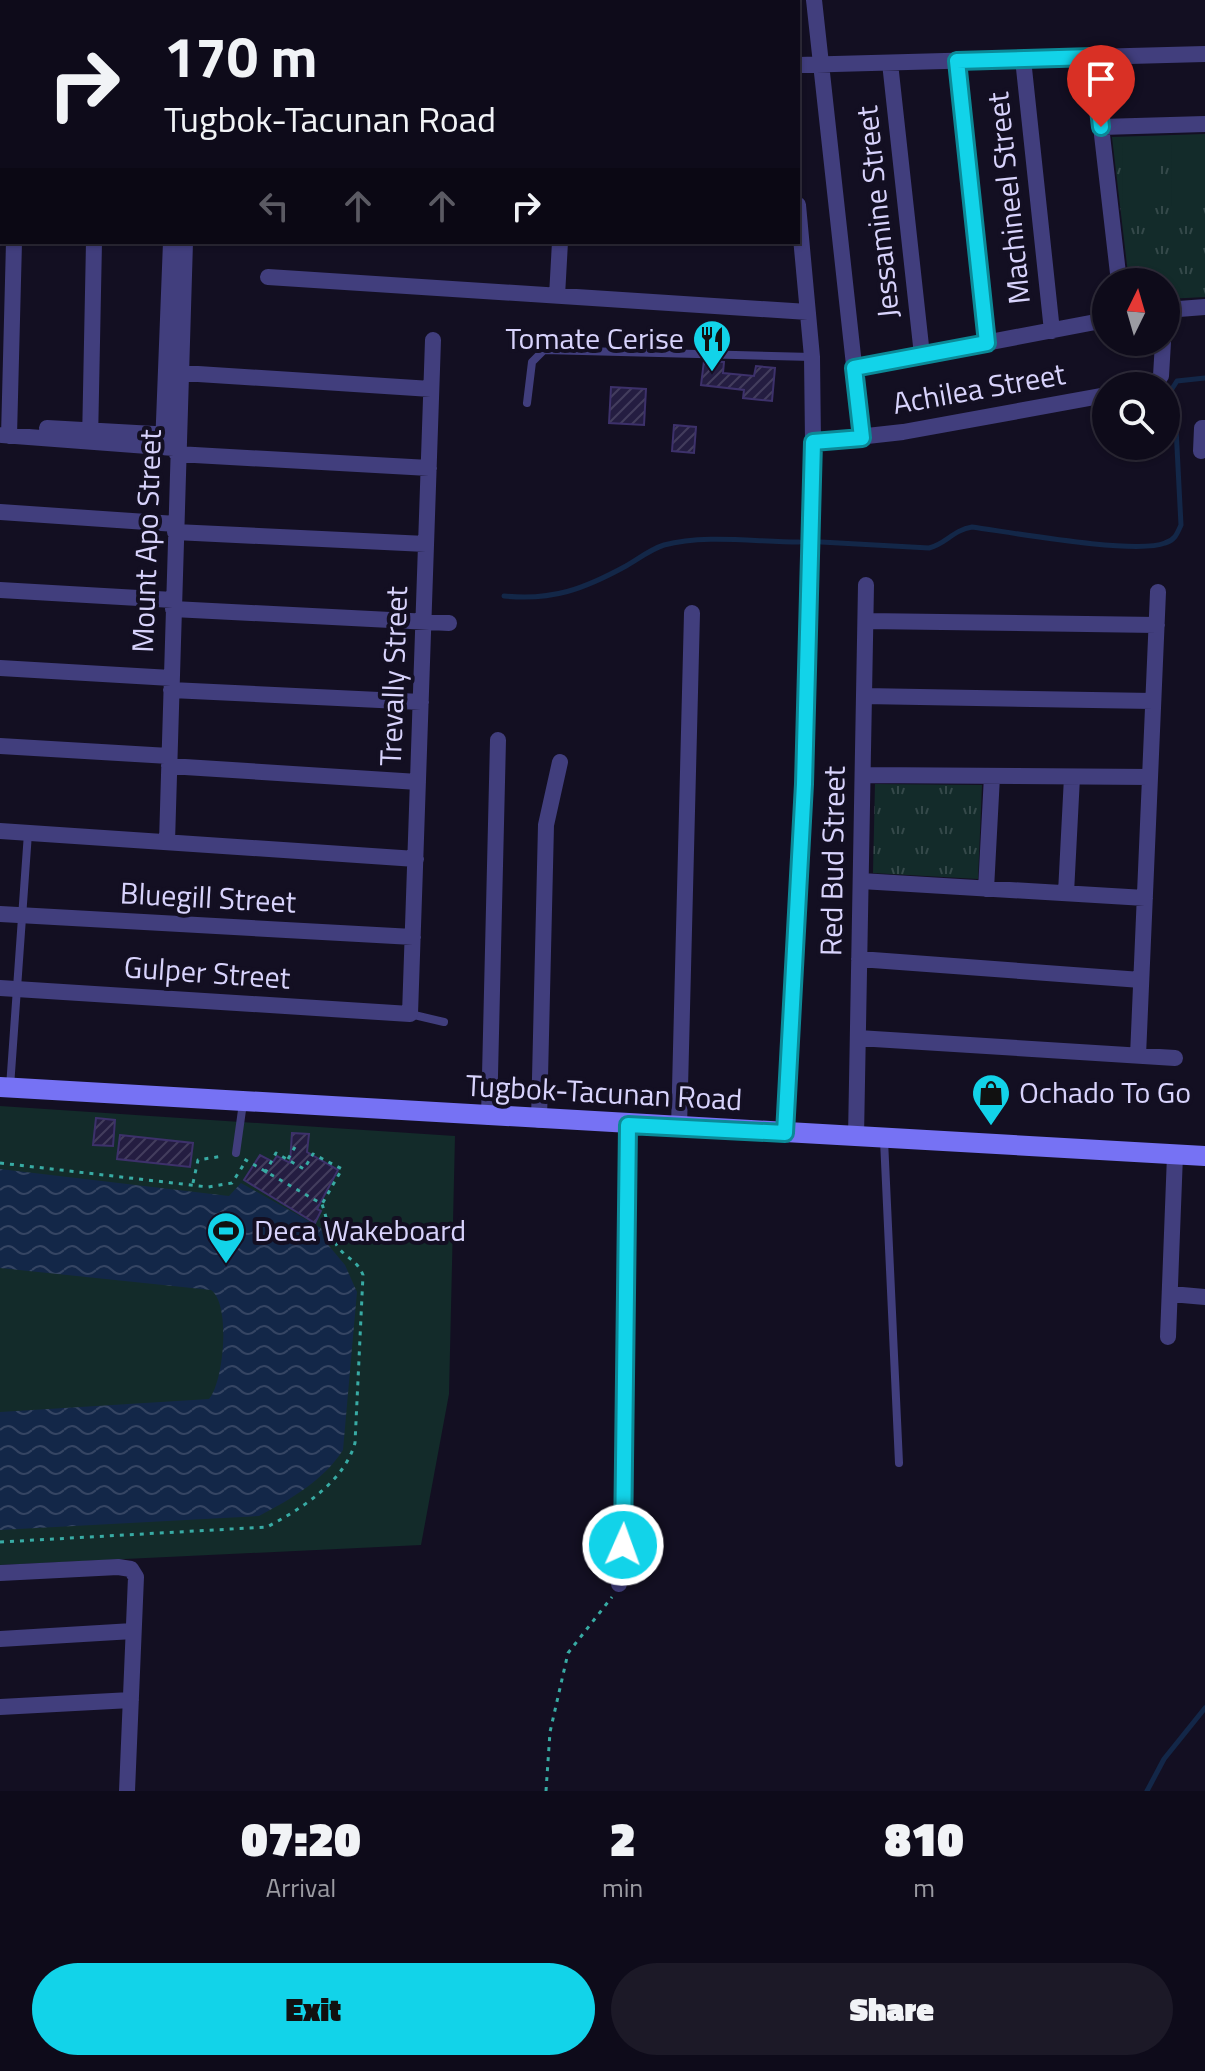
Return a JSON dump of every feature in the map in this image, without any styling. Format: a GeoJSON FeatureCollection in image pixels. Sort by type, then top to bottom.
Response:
{"type":"FeatureCollection","features":[{"type":"Feature","properties":{"kind":"street"},"geometry":{"type":"LineString","coordinates":[[814,0],[862,438]]}},
{"type":"Feature","properties":{"kind":"street"},"geometry":{"type":"LineString","coordinates":[[800,65],[1205,54]]}},
{"type":"Feature","properties":{"kind":"street"},"geometry":{"type":"LineString","coordinates":[[1093,57],[1117,268]]}},
{"type":"Feature","properties":{"kind":"street","name":"Machineel Street"},"geometry":{"type":"LineString","coordinates":[[1023,59],[1052,331]]}},
{"type":"Feature","properties":{"kind":"street"},"geometry":{"type":"LineString","coordinates":[[957,61],[987,343]]}},
{"type":"Feature","properties":{"kind":"street","name":"Jessamine Street"},"geometry":{"type":"LineString","coordinates":[[890,63],[922,355]]}},
{"type":"Feature","properties":{"kind":"street"},"geometry":{"type":"LineString","coordinates":[[1101,127],[1205,124]]}},
{"type":"Feature","properties":{"kind":"street"},"geometry":{"type":"LineString","coordinates":[[785,1133],[804,784],[813,442],[812,357],[800,226]]}},
{"type":"Feature","properties":{"kind":"street"},"geometry":{"type":"LineString","coordinates":[[14,244],[4,430],[429,468]]}},
{"type":"Feature","properties":{"kind":"street"},"geometry":{"type":"LineString","coordinates":[[90,436],[94,244]]}},
{"type":"Feature","properties":{"kind":"street","name":"Mount Apo Street"},"geometry":{"type":"LineString","coordinates":[[167,842],[175,528],[171,244]]}},
{"type":"Feature","properties":{"kind":"street","name":"Mount Apo Street"},"geometry":{"type":"LineString","coordinates":[[174,373],[185,244]]}},
{"type":"Feature","properties":{"kind":"street"},"geometry":{"type":"LineString","coordinates":[[557,296],[560,244]]}},
{"type":"Feature","properties":{"kind":"street"},"geometry":{"type":"LineString","coordinates":[[268,277],[808,312]]}},
{"type":"Feature","properties":{"kind":"street"},"geometry":{"type":"LineString","coordinates":[[1180,309],[1205,307]]}},
{"type":"Feature","properties":{"kind":"street"},"geometry":{"type":"LineString","coordinates":[[854,368],[1092,323]]}},
{"type":"Feature","properties":{"kind":"street","name":"Trevally Street"},"geometry":{"type":"LineString","coordinates":[[410,1014],[433,340]]}},
{"type":"Feature","properties":{"kind":"street"},"geometry":{"type":"LineString","coordinates":[[174,373],[431,389]]}},
{"type":"Feature","properties":{"kind":"street","name":"Achilea Street"},"geometry":{"type":"LineString","coordinates":[[813,442],[862,438],[1092,397]]}},
{"type":"Feature","properties":{"kind":"street"},"geometry":{"type":"LineString","coordinates":[[1201,451],[1202,428],[1205,428]]}},
{"type":"Feature","properties":{"kind":"street"},"geometry":{"type":"LineString","coordinates":[[0,512],[175,528],[426,544]]}},
{"type":"Feature","properties":{"kind":"street","name":"Red Bud Street"},"geometry":{"type":"LineString","coordinates":[[856,1137],[866,585]]}},
{"type":"Feature","properties":{"kind":"street"},"geometry":{"type":"LineString","coordinates":[[0,590],[449,623]]}},
{"type":"Feature","properties":{"kind":"street"},"geometry":{"type":"LineString","coordinates":[[1138,1056],[1158,592]]}},
{"type":"Feature","properties":{"kind":"street"},"geometry":{"type":"LineString","coordinates":[[679,1128],[692,613]]}},
{"type":"Feature","properties":{"kind":"street"},"geometry":{"type":"LineString","coordinates":[[866,621],[1157,625]]}},
{"type":"Feature","properties":{"kind":"street"},"geometry":{"type":"LineString","coordinates":[[0,668],[421,702]]}},
{"type":"Feature","properties":{"kind":"street"},"geometry":{"type":"LineString","coordinates":[[864,696],[1153,701]]}},
{"type":"Feature","properties":{"kind":"street"},"geometry":{"type":"LineString","coordinates":[[489,1117],[498,740]]}},
{"type":"Feature","properties":{"kind":"street"},"geometry":{"type":"LineString","coordinates":[[0,746],[418,782]]}},
{"type":"Feature","properties":{"kind":"street"},"geometry":{"type":"LineString","coordinates":[[539,1120],[546,825],[560,762]]}},
{"type":"Feature","properties":{"kind":"street"},"geometry":{"type":"LineString","coordinates":[[863,775],[1150,777]]}},
{"type":"Feature","properties":{"kind":"street"},"geometry":{"type":"LineString","coordinates":[[986,889],[992,776]]}},
{"type":"Feature","properties":{"kind":"street"},"geometry":{"type":"LineString","coordinates":[[1066,893],[1072,777]]}},
{"type":"Feature","properties":{"kind":"street"},"geometry":{"type":"LineString","coordinates":[[0,831],[416,859]]}},
{"type":"Feature","properties":{"kind":"street"},"geometry":{"type":"LineString","coordinates":[[861,881],[1145,898]]}},
{"type":"Feature","properties":{"kind":"street","name":"Bluegill Street"},"geometry":{"type":"LineString","coordinates":[[0,914],[413,937]]}},
{"type":"Feature","properties":{"kind":"street"},"geometry":{"type":"LineString","coordinates":[[859,959],[1141,980]]}},
{"type":"Feature","properties":{"kind":"street","name":"Gulper Street"},"geometry":{"type":"LineString","coordinates":[[0,988],[410,1014]]}},
{"type":"Feature","properties":{"kind":"street"},"geometry":{"type":"LineString","coordinates":[[858,1038],[1175,1058]]}},
{"type":"Feature","properties":{"kind":"street","name":"Tugbok-Tacunan Road"},"geometry":{"type":"LineString","coordinates":[[5,1087],[1205,1156]]}},
{"type":"Feature","properties":{"kind":"street"},"geometry":{"type":"LineString","coordinates":[[619,1584],[625,1504],[628,1125]]}},
{"type":"Feature","properties":{"kind":"street"},"geometry":{"type":"LineString","coordinates":[[1168,1337],[1175,1155]]}},
{"type":"Feature","properties":{"kind":"street"},"geometry":{"type":"LineString","coordinates":[[1171,1294],[1205,1297]]}},
{"type":"Feature","properties":{"kind":"street"},"geometry":{"type":"LineString","coordinates":[[0,1573],[118,1567],[131,1569],[136,1577],[127,1791]]}},
{"type":"Feature","properties":{"kind":"street"},"geometry":{"type":"LineString","coordinates":[[0,1639],[133,1631]]}},
{"type":"Feature","properties":{"kind":"street"},"geometry":{"type":"LineString","coordinates":[[0,1707],[131,1700]]}},
{"type":"Feature","properties":{"kind":"lane"},"geometry":{"type":"LineString","coordinates":[[527,403],[532,362],[544,350],[812,357]]}},
{"type":"Feature","properties":{"kind":"lane"},"geometry":{"type":"LineString","coordinates":[[5,1087],[18,990],[28,833]]}},
{"type":"Feature","properties":{"kind":"lane"},"geometry":{"type":"LineString","coordinates":[[410,1014],[444,1022]]}},
{"type":"Feature","properties":{"kind":"lane"},"geometry":{"type":"LineString","coordinates":[[236,1153],[243,1102]]}},
{"type":"Feature","properties":{"kind":"lane"},"geometry":{"type":"LineString","coordinates":[[884,1139],[899,1463]]}},
{"type":"Feature","properties":{"kind":"path"},"geometry":{"type":"LineString","coordinates":[[288,1159],[295,1147]]}},
{"type":"Feature","properties":{"kind":"path"},"geometry":{"type":"LineString","coordinates":[[193,1183],[198,1160],[236,1153]]}},
{"type":"Feature","properties":{"kind":"path"},"geometry":{"type":"LineString","coordinates":[[265,1173],[276,1153],[304,1169],[313,1154],[342,1169],[322,1204]]}},
{"type":"Feature","properties":{"kind":"path"},"geometry":{"type":"LineString","coordinates":[[0,1163],[222,1187],[232,1183],[246,1161],[322,1204],[337,1247],[356,1259],[363,1275],[355,1443],[345,1466],[301,1508],[267,1527],[0,1542]]}},
{"type":"Feature","properties":{"kind":"path"},"geometry":{"type":"LineString","coordinates":[[546,1791],[550,1732],[568,1653],[606,1609],[619,1584]]}},
{"type":"Feature","properties":{"kind":"green space"},"geometry":{"type":"Polygon","coordinates":[[[1205,134],[1205,297],[1180,298],[1180,268],[1127,268],[1112,137],[1205,134]]]}},
{"type":"Feature","properties":{"kind":"green space"},"geometry":{"type":"Polygon","coordinates":[[[1123,143],[1161,143],[1161,208],[1122,208],[1123,143]]]}},
{"type":"Feature","properties":{"kind":"green space"},"geometry":{"type":"Polygon","coordinates":[[[1172,143],[1205,143],[1205,206],[1171,206],[1172,143]]]}},
{"type":"Feature","properties":{"kind":"green space"},"geometry":{"type":"Polygon","coordinates":[[[875,784],[982,785],[978,879],[873,873],[875,784]]]}},
{"type":"Feature","properties":{"kind":"green space","name":"Deca Wakeboard"},"geometry":{"type":"Polygon","coordinates":[[[0,1106],[455,1136],[449,1394],[421,1545],[0,1565],[0,1106]]]}},
{"type":"Feature","properties":{"kind":"water"},"geometry":{"type":"Polygon","coordinates":[[[0,1169],[229,1196],[241,1183],[321,1228],[324,1240],[345,1265],[357,1292],[343,1450],[335,1461],[306,1488],[259,1516],[0,1530],[0,1412],[209,1399],[218,1376],[223,1326],[217,1298],[211,1290],[0,1268],[0,1169]]]}},
{"type":"Feature","properties":{"kind":"building"},"geometry":{"type":"Polygon","coordinates":[[[704,361],[724,362],[723,373],[754,376],[756,366],[775,368],[772,401],[743,398],[744,390],[701,385],[704,361]]]}},
{"type":"Feature","properties":{"kind":"building"},"geometry":{"type":"Polygon","coordinates":[[[611,387],[646,389],[644,425],[609,423],[611,387]]]}},
{"type":"Feature","properties":{"kind":"building"},"geometry":{"type":"Polygon","coordinates":[[[674,425],[696,427],[694,453],[672,451],[674,425]]]}},
{"type":"Feature","properties":{"kind":"building"},"geometry":{"type":"Polygon","coordinates":[[[96,1118],[115,1120],[113,1146],[93,1145],[96,1118]]]}},
{"type":"Feature","properties":{"kind":"building"},"geometry":{"type":"Polygon","coordinates":[[[292,1133],[309,1134],[307,1152],[338,1170],[317,1209],[321,1211],[315,1223],[244,1180],[260,1155],[273,1162],[277,1156],[290,1163],[292,1133]]]}},
{"type":"Feature","properties":{"kind":"building"},"geometry":{"type":"Polygon","coordinates":[[[120,1135],[193,1143],[190,1167],[117,1159],[120,1135]]]}},
{"type":"Feature","properties":{"kind":"waterway"},"geometry":{"type":"LineString","coordinates":[[821,542],[929,548],[972,527],[1101,545],[1150,546],[1168,542],[1181,525],[1176,428],[1168,395],[1177,381],[1205,378]]}},
{"type":"Feature","properties":{"kind":"waterway"},"geometry":{"type":"LineString","coordinates":[[504,596],[537,597],[567,592],[611,574],[659,547],[680,542],[713,539],[799,542]]}},
{"type":"Feature","properties":{"kind":"waterway"},"geometry":{"type":"LineString","coordinates":[[1147,1791],[1164,1759],[1205,1708]]}},
{"type":"Feature","properties":{"kind":"place","name":"Tomate Cerise"},"geometry":{"type":"Point","coordinates":[712,373]}},
{"type":"Feature","properties":{"kind":"place","name":"Ochado To Go"},"geometry":{"type":"Point","coordinates":[991,1127]}},
{"type":"Feature","properties":{"kind":"place","name":"Deca Wakeboard"},"geometry":{"type":"Point","coordinates":[226,1265]}},
{"type":"Feature","properties":{"kind":"route"},"geometry":{"type":"LineString","coordinates":[[623,1545],[628,1125],[785,1133],[804,784],[813,442],[862,438],[854,368],[987,343],[957,61],[1093,57],[1101,127]]}}]}
